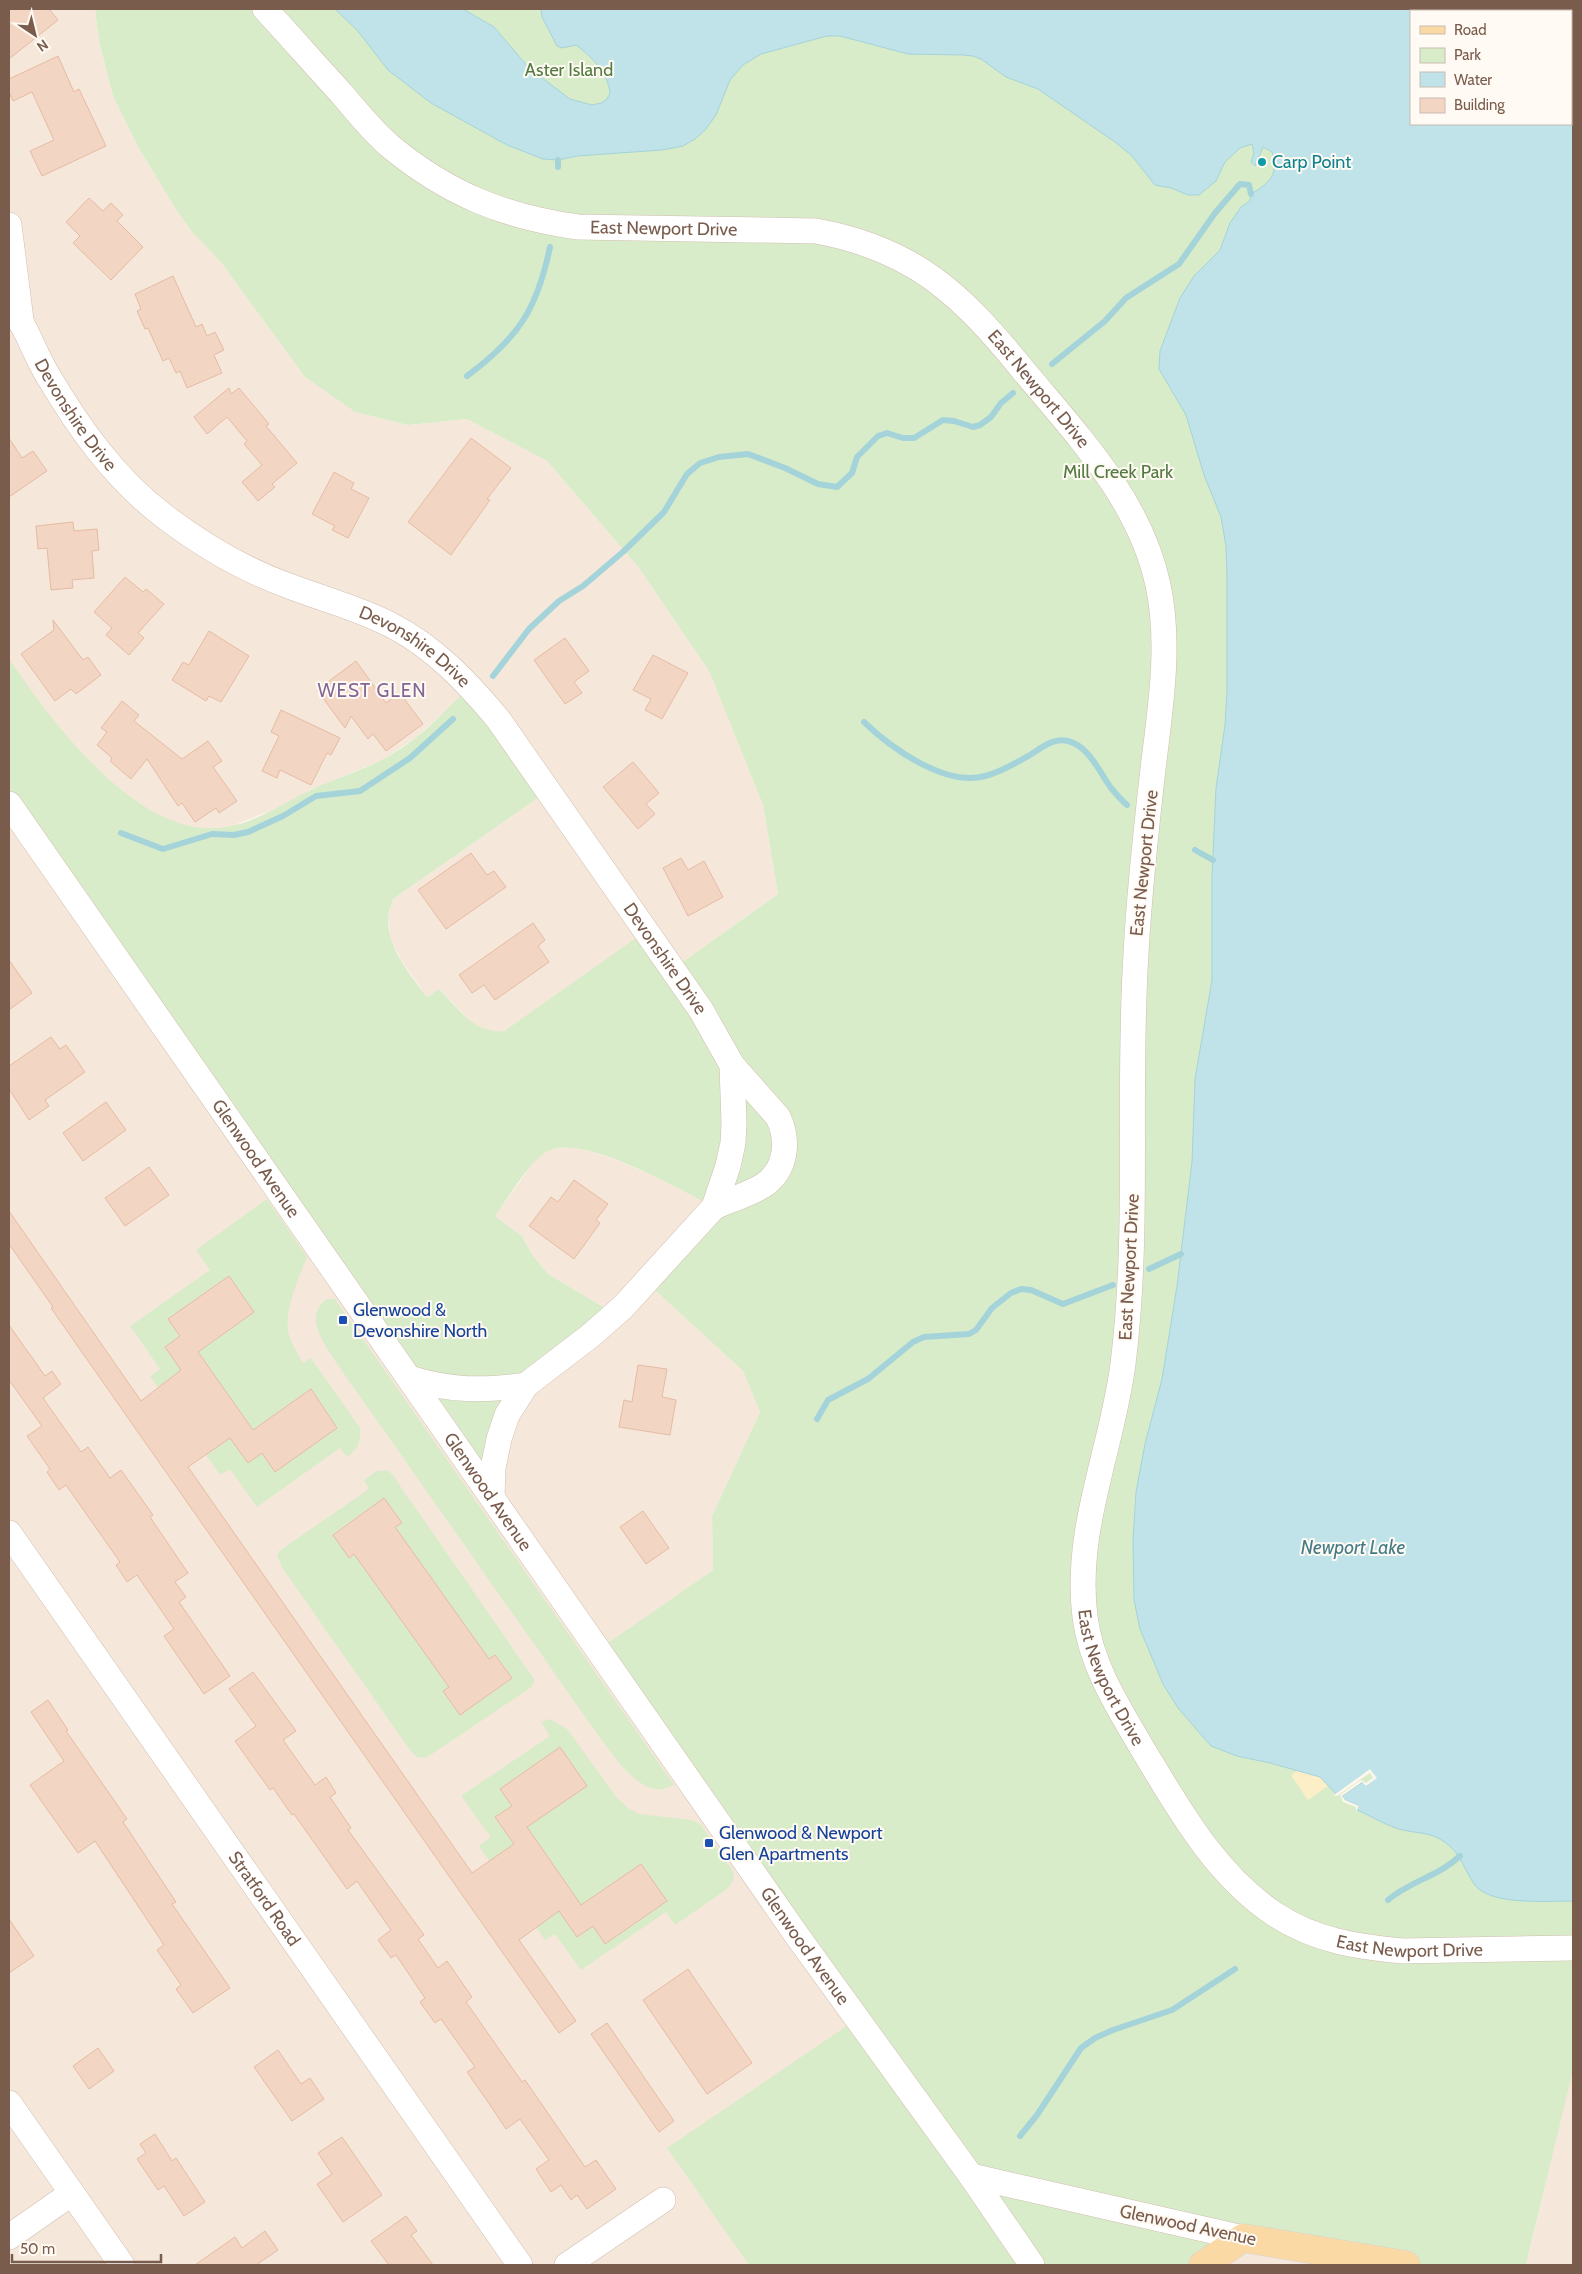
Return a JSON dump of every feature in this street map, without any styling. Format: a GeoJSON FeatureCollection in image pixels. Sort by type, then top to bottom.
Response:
{"type":"FeatureCollection","features":[{"type":"Feature","properties":{"kind":"main road"},"geometry":{"type":"LineString","coordinates":[[1203,2265],[1243,2238]]}},
{"type":"Feature","properties":{"kind":"main road","name":"Glenwood Avenue"},"geometry":{"type":"LineString","coordinates":[[1243,2238],[1406,2265]]}},
{"type":"Feature","properties":{"kind":"street","name":"East Newport Drive"},"geometry":{"type":"LineString","coordinates":[[266,9],[390,146],[423,171],[457,191],[488,205],[512,214],[544,222],[578,227],[816,232],[846,237],[876,247],[919,268],[964,302],[993,333],[1102,468],[1138,526],[1150,556],[1159,587],[1163,616],[1163,680],[1135,958],[1132,1060],[1133,1171],[1128,1319],[1116,1404],[1086,1537],[1083,1568],[1085,1614],[1089,1640],[1095,1658],[1117,1706],[1171,1796],[1206,1848],[1245,1891],[1274,1914],[1291,1924],[1324,1938],[1350,1945],[1403,1951],[1573,1948]]}},
{"type":"Feature","properties":{"kind":"street","name":"Devonshire Drive"},"geometry":{"type":"LineString","coordinates":[[9,225],[15,313],[46,373],[83,430],[119,474],[162,515],[205,545],[245,568],[288,586],[354,608],[392,625],[435,654],[470,686],[498,719],[701,1010],[732,1065],[778,1117],[783,1126],[785,1143],[783,1159],[776,1172],[765,1184],[714,1208],[622,1307],[590,1336],[526,1385],[507,1415],[500,1434],[493,1468],[492,1497]]}},
{"type":"Feature","properties":{"kind":"street","name":"Glenwood Avenue"},"geometry":{"type":"LineString","coordinates":[[9,804],[798,1937],[971,2176],[1032,2265]]}},
{"type":"Feature","properties":{"kind":"street","name":"Devonshire Drive"},"geometry":{"type":"LineString","coordinates":[[714,1208],[733,1143],[732,1065]]}},
{"type":"Feature","properties":{"kind":"street","name":"Devonshire Drive"},"geometry":{"type":"LineString","coordinates":[[409,1378],[428,1384],[467,1390],[490,1390],[526,1385]]}},
{"type":"Feature","properties":{"kind":"street","name":"Stratford Road"},"geometry":{"type":"LineString","coordinates":[[9,1533],[520,2265]]}},
{"type":"Feature","properties":{"kind":"street"},"geometry":{"type":"LineString","coordinates":[[9,2103],[122,2265]]}},
{"type":"Feature","properties":{"kind":"street","name":"Glenwood Avenue"},"geometry":{"type":"LineString","coordinates":[[971,2176],[1243,2238]]}},
{"type":"Feature","properties":{"kind":"street"},"geometry":{"type":"LineString","coordinates":[[9,2237],[72,2193]]}},
{"type":"Feature","properties":{"kind":"street"},"geometry":{"type":"LineString","coordinates":[[567,2265],[663,2200]]}},
{"type":"Feature","properties":{"kind":"shaded area"},"geometry":{"type":"Polygon","coordinates":[[[9,9],[95,9],[99,41],[113,96],[137,145],[177,211],[193,233],[220,261],[305,377],[355,412],[408,425],[467,419],[547,461],[639,568],[709,671],[763,805],[778,894],[672,970],[646,932],[504,1031],[491,1032],[475,1026],[439,989],[427,997],[401,960],[390,938],[388,917],[393,899],[548,791],[442,714],[415,738],[384,759],[313,789],[277,808],[230,827],[507,1415],[615,1314],[548,1274],[531,1253],[522,1236],[495,1216],[536,1159],[546,1151],[559,1147],[579,1148],[614,1159],[661,1179],[714,1207],[647,1283],[743,1371],[760,1412],[712,1516],[713,1570],[599,1650],[1032,2265],[9,2265],[9,9]]]}},
{"type":"Feature","properties":{"kind":"shaded area"},"geometry":{"type":"Polygon","coordinates":[[[1572,2070],[1573,2265],[1526,2265],[1530,2250],[1572,2070]]]}},
{"type":"Feature","properties":{"kind":"shaded area"},"geometry":{"type":"Polygon","coordinates":[[[1243,2238],[1406,2265],[1203,2265],[1243,2238]]]}},
{"type":"Feature","properties":{"kind":"green space","name":"Mill Creek Park"},"geometry":{"type":"Polygon","coordinates":[[[95,9],[1573,9],[1573,2070],[1526,2265],[1406,2265],[1243,2238],[1203,2265],[749,2265],[667,2148],[857,2019],[598,1650],[713,1570],[712,1516],[760,1412],[743,1371],[646,1282],[714,1207],[631,1166],[607,1156],[584,1150],[564,1148],[548,1151],[534,1162],[520,1180],[495,1216],[522,1236],[531,1253],[548,1274],[615,1314],[526,1385],[492,1497],[9,804],[9,659],[49,715],[103,774],[133,799],[165,818],[198,827],[231,826],[253,819],[313,789],[383,759],[419,735],[470,686],[548,791],[393,899],[388,916],[391,940],[395,950],[427,997],[439,989],[468,1019],[484,1029],[493,1031],[504,1031],[646,931],[673,969],[778,894],[763,805],[709,671],[639,568],[547,461],[467,419],[408,425],[355,412],[305,377],[220,261],[193,233],[177,211],[137,145],[113,96],[99,41],[95,9]]]}},
{"type":"Feature","properties":{"kind":"green space"},"geometry":{"type":"Polygon","coordinates":[[[267,1199],[307,1257],[293,1293],[289,1312],[288,1330],[290,1338],[303,1363],[311,1358],[360,1428],[358,1445],[347,1457],[340,1448],[257,1507],[230,1469],[220,1475],[150,1376],[160,1369],[130,1326],[210,1270],[196,1250],[267,1199]],[[229,1276],[168,1319],[180,1336],[165,1347],[181,1370],[164,1383],[212,1450],[230,1438],[248,1463],[262,1453],[275,1471],[337,1428],[310,1390],[253,1430],[198,1352],[254,1312],[229,1276]]]}},
{"type":"Feature","properties":{"kind":"green space"},"geometry":{"type":"Polygon","coordinates":[[[327,1299],[335,1299],[674,1785],[662,1789],[642,1784],[614,1757],[593,1728],[333,1358],[320,1336],[316,1320],[320,1305],[327,1299]]]}},
{"type":"Feature","properties":{"kind":"green space"},"geometry":{"type":"Polygon","coordinates":[[[387,1470],[392,1474],[534,1679],[534,1683],[530,1688],[426,1758],[417,1757],[410,1750],[283,1569],[277,1555],[279,1551],[369,1489],[364,1480],[377,1471],[387,1470]],[[384,1498],[333,1534],[349,1557],[354,1554],[449,1687],[443,1691],[460,1715],[512,1678],[496,1655],[489,1659],[395,1527],[402,1522],[384,1498]]]}},
{"type":"Feature","properties":{"kind":"green space"},"geometry":{"type":"Polygon","coordinates":[[[550,1719],[567,1729],[617,1798],[628,1808],[639,1814],[692,1820],[701,1825],[733,1871],[734,1880],[727,1889],[675,1925],[666,1912],[581,1970],[555,1934],[545,1940],[479,1846],[491,1837],[461,1796],[550,1736],[541,1722],[550,1719]],[[560,1748],[500,1789],[512,1806],[495,1817],[514,1844],[541,1924],[559,1911],[577,1937],[593,1926],[605,1943],[666,1901],[641,1864],[581,1905],[527,1827],[586,1786],[560,1748]]]}},
{"type":"Feature","properties":{"kind":"sand"},"geometry":{"type":"Polygon","coordinates":[[[1298,1770],[1320,1777],[1329,1785],[1308,1800],[1291,1775],[1298,1770]]]}},
{"type":"Feature","properties":{"kind":"water","name":"Newport Lake"},"geometry":{"type":"Polygon","coordinates":[[[335,9],[463,9],[494,27],[529,68],[570,99],[592,105],[607,99],[610,93],[603,72],[576,45],[562,48],[557,46],[542,17],[541,9],[1573,9],[1573,1901],[1520,1901],[1492,1896],[1482,1891],[1474,1884],[1451,1847],[1440,1839],[1435,1836],[1405,1831],[1389,1825],[1357,1810],[1359,1806],[1345,1800],[1342,1796],[1363,1782],[1366,1786],[1376,1778],[1370,1770],[1336,1794],[1320,1777],[1237,1756],[1211,1746],[1178,1708],[1163,1684],[1140,1629],[1134,1600],[1133,1540],[1136,1492],[1145,1444],[1162,1379],[1177,1286],[1192,1162],[1195,1079],[1212,980],[1212,876],[1216,788],[1225,725],[1227,691],[1226,546],[1221,517],[1204,475],[1186,415],[1159,369],[1160,351],[1180,298],[1194,276],[1220,250],[1230,223],[1241,207],[1250,201],[1251,194],[1268,182],[1271,177],[1274,166],[1272,152],[1263,147],[1255,166],[1251,162],[1254,153],[1252,144],[1240,148],[1225,162],[1216,181],[1199,195],[1188,195],[1171,188],[1155,185],[1132,156],[1115,142],[1038,89],[1006,77],[981,59],[963,55],[908,54],[840,36],[827,36],[761,54],[743,65],[730,80],[716,115],[706,129],[695,139],[683,146],[662,150],[577,156],[558,160],[543,159],[507,145],[431,103],[388,70],[357,30],[335,9]]]}},
{"type":"Feature","properties":{"kind":"pier"},"geometry":{"type":"Polygon","coordinates":[[[1370,1769],[1377,1778],[1366,1786],[1362,1782],[1342,1796],[1345,1800],[1359,1806],[1356,1812],[1356,1807],[1343,1802],[1340,1795],[1361,1780],[1366,1783],[1373,1778],[1370,1773],[1337,1796],[1334,1795],[1370,1769]]]}},
{"type":"Feature","properties":{"kind":"building"},"geometry":{"type":"Polygon","coordinates":[[[9,9],[49,9],[58,20],[9,59],[9,9]]]}},
{"type":"Feature","properties":{"kind":"building"},"geometry":{"type":"Polygon","coordinates":[[[58,56],[74,92],[79,89],[106,146],[42,176],[30,151],[54,140],[32,92],[13,101],[9,92],[9,79],[58,56]]]}},
{"type":"Feature","properties":{"kind":"building"},"geometry":{"type":"Polygon","coordinates":[[[89,198],[103,211],[111,203],[123,215],[117,221],[143,247],[111,280],[73,243],[80,236],[66,222],[89,198]]]}},
{"type":"Feature","properties":{"kind":"building"},"geometry":{"type":"Polygon","coordinates":[[[173,276],[196,327],[202,324],[207,336],[215,332],[224,350],[214,355],[222,373],[187,388],[180,371],[176,373],[169,358],[163,361],[148,328],[145,329],[137,311],[141,309],[135,294],[173,276]]]}},
{"type":"Feature","properties":{"kind":"building"},"geometry":{"type":"Polygon","coordinates":[[[229,388],[231,394],[239,388],[269,424],[266,426],[297,463],[272,484],[275,487],[258,501],[242,482],[262,465],[244,444],[247,441],[227,417],[207,434],[194,417],[229,388]]]}},
{"type":"Feature","properties":{"kind":"building"},"geometry":{"type":"Polygon","coordinates":[[[9,438],[22,458],[33,451],[47,471],[9,497],[9,438]]]}},
{"type":"Feature","properties":{"kind":"building"},"geometry":{"type":"Polygon","coordinates":[[[471,438],[511,468],[487,499],[490,500],[451,555],[408,522],[471,438]]]}},
{"type":"Feature","properties":{"kind":"building"},"geometry":{"type":"Polygon","coordinates":[[[334,472],[354,483],[351,489],[369,498],[348,538],[332,530],[335,526],[312,514],[334,472]]]}},
{"type":"Feature","properties":{"kind":"building"},"geometry":{"type":"Polygon","coordinates":[[[73,522],[74,531],[97,529],[99,550],[92,551],[94,578],[72,580],[73,588],[51,590],[47,548],[38,549],[36,526],[73,522]]]}},
{"type":"Feature","properties":{"kind":"building"},"geometry":{"type":"Polygon","coordinates":[[[125,577],[143,592],[146,589],[164,604],[138,633],[144,638],[129,655],[106,635],[112,628],[94,612],[125,577]]]}},
{"type":"Feature","properties":{"kind":"building"},"geometry":{"type":"Polygon","coordinates":[[[53,620],[83,660],[88,657],[101,675],[76,694],[71,689],[55,701],[21,654],[54,630],[53,620]]]}},
{"type":"Feature","properties":{"kind":"building"},"geometry":{"type":"Polygon","coordinates":[[[209,631],[249,656],[221,702],[209,696],[206,701],[172,680],[183,662],[189,665],[209,631]]]}},
{"type":"Feature","properties":{"kind":"building"},"geometry":{"type":"Polygon","coordinates":[[[565,638],[589,671],[574,682],[582,693],[565,704],[534,660],[565,638]]]}},
{"type":"Feature","properties":{"kind":"building"},"geometry":{"type":"Polygon","coordinates":[[[653,655],[688,673],[662,719],[645,710],[651,699],[633,690],[653,655]]]}},
{"type":"Feature","properties":{"kind":"building"},"geometry":{"type":"Polygon","coordinates":[[[356,661],[386,703],[400,693],[423,724],[386,751],[373,734],[368,739],[351,716],[345,728],[317,690],[356,661]]]}},
{"type":"Feature","properties":{"kind":"building"},"geometry":{"type":"Polygon","coordinates":[[[122,701],[139,715],[134,721],[182,759],[208,741],[222,761],[213,767],[237,801],[219,813],[216,808],[195,822],[182,803],[178,806],[147,759],[131,779],[110,761],[112,758],[97,745],[107,732],[101,728],[122,701]]]}},
{"type":"Feature","properties":{"kind":"building"},"geometry":{"type":"Polygon","coordinates":[[[281,710],[340,738],[331,755],[327,753],[311,785],[280,770],[277,778],[262,771],[279,736],[271,732],[281,710]]]}},
{"type":"Feature","properties":{"kind":"building"},"geometry":{"type":"Polygon","coordinates":[[[633,762],[659,793],[646,804],[655,814],[638,829],[603,787],[633,762]]]}},
{"type":"Feature","properties":{"kind":"building"},"geometry":{"type":"Polygon","coordinates":[[[471,853],[487,875],[494,871],[506,887],[446,929],[418,890],[471,853]]]}},
{"type":"Feature","properties":{"kind":"building"},"geometry":{"type":"Polygon","coordinates":[[[681,858],[688,870],[704,861],[723,897],[688,916],[663,868],[681,858]]]}},
{"type":"Feature","properties":{"kind":"building"},"geometry":{"type":"Polygon","coordinates":[[[533,923],[545,940],[538,946],[549,962],[495,1000],[484,985],[472,993],[459,975],[533,923]]]}},
{"type":"Feature","properties":{"kind":"building"},"geometry":{"type":"Polygon","coordinates":[[[9,960],[32,993],[9,1010],[9,960]]]}},
{"type":"Feature","properties":{"kind":"building"},"geometry":{"type":"Polygon","coordinates":[[[51,1037],[60,1049],[66,1045],[85,1072],[45,1100],[49,1106],[29,1120],[9,1089],[9,1066],[51,1037]]]}},
{"type":"Feature","properties":{"kind":"building"},"geometry":{"type":"Polygon","coordinates":[[[106,1102],[126,1130],[83,1161],[63,1133],[106,1102]]]}},
{"type":"Feature","properties":{"kind":"building"},"geometry":{"type":"Polygon","coordinates":[[[149,1167],[169,1195],[125,1226],[105,1198],[149,1167]]]}},
{"type":"Feature","properties":{"kind":"building"},"geometry":{"type":"Polygon","coordinates":[[[574,1180],[608,1204],[596,1220],[600,1223],[574,1259],[529,1226],[551,1197],[558,1202],[574,1180]]]}},
{"type":"Feature","properties":{"kind":"building"},"geometry":{"type":"Polygon","coordinates":[[[9,1211],[141,1401],[181,1370],[165,1347],[180,1336],[168,1319],[229,1276],[254,1312],[198,1352],[253,1430],[311,1389],[337,1428],[275,1472],[262,1453],[248,1463],[230,1438],[188,1467],[472,1873],[514,1844],[495,1817],[512,1806],[500,1789],[560,1747],[587,1786],[527,1827],[581,1905],[641,1864],[667,1901],[605,1944],[593,1926],[577,1937],[559,1911],[519,1940],[576,2021],[559,2033],[51,1308],[53,1307],[9,1244],[9,1211]]]}},
{"type":"Feature","properties":{"kind":"building"},"geometry":{"type":"Polygon","coordinates":[[[9,1325],[45,1376],[52,1371],[61,1384],[43,1398],[81,1452],[88,1447],[110,1478],[121,1470],[153,1515],[150,1517],[188,1573],[175,1582],[186,1597],[179,1602],[230,1676],[204,1694],[164,1636],[174,1629],[137,1575],[127,1582],[116,1565],[120,1562],[66,1485],[59,1490],[47,1472],[50,1469],[27,1436],[42,1426],[9,1380],[9,1325]]]}},
{"type":"Feature","properties":{"kind":"building"},"geometry":{"type":"Polygon","coordinates":[[[638,1365],[667,1369],[662,1397],[676,1400],[670,1435],[619,1427],[624,1400],[632,1402],[638,1365]]]}},
{"type":"Feature","properties":{"kind":"building"},"geometry":{"type":"Polygon","coordinates":[[[384,1498],[402,1523],[395,1527],[489,1659],[495,1655],[512,1678],[460,1715],[443,1691],[449,1687],[354,1554],[349,1558],[333,1535],[384,1498]]]}},
{"type":"Feature","properties":{"kind":"building"},"geometry":{"type":"Polygon","coordinates":[[[643,1511],[669,1548],[646,1564],[620,1527],[643,1511]]]}},
{"type":"Feature","properties":{"kind":"building"},"geometry":{"type":"Polygon","coordinates":[[[253,1672],[296,1731],[283,1740],[315,1785],[326,1777],[336,1793],[330,1797],[351,1828],[348,1830],[424,1935],[418,1939],[438,1968],[447,1961],[472,1997],[466,2002],[522,2082],[525,2080],[585,2167],[596,2160],[616,2189],[587,2209],[577,2195],[571,2200],[561,2185],[551,2192],[536,2169],[549,2160],[520,2119],[506,2129],[467,2072],[475,2067],[441,2019],[435,2023],[420,2002],[425,1998],[396,1955],[391,1958],[378,1940],[391,1930],[357,1881],[347,1889],[294,1814],[292,1815],[273,1788],[270,1790],[235,1741],[256,1726],[229,1689],[253,1672]]]}},
{"type":"Feature","properties":{"kind":"building"},"geometry":{"type":"Polygon","coordinates":[[[48,1700],[68,1730],[66,1731],[127,1819],[123,1822],[176,1902],[172,1904],[230,1988],[193,2013],[176,1989],[181,1985],[157,1950],[164,1945],[95,1841],[78,1853],[30,1785],[64,1761],[31,1712],[48,1700]]]}},
{"type":"Feature","properties":{"kind":"building"},"geometry":{"type":"Polygon","coordinates":[[[9,1919],[34,1956],[9,1973],[9,1919]]]}},
{"type":"Feature","properties":{"kind":"building"},"geometry":{"type":"Polygon","coordinates":[[[688,1969],[752,2063],[707,2094],[643,2000],[688,1969]]]}},
{"type":"Feature","properties":{"kind":"building"},"geometry":{"type":"Polygon","coordinates":[[[607,2023],[674,2121],[659,2132],[591,2034],[607,2023]]]}},
{"type":"Feature","properties":{"kind":"building"},"geometry":{"type":"Polygon","coordinates":[[[98,2048],[114,2071],[89,2089],[73,2066],[98,2048]]]}},
{"type":"Feature","properties":{"kind":"building"},"geometry":{"type":"Polygon","coordinates":[[[278,2050],[301,2084],[310,2078],[324,2099],[292,2121],[254,2067],[278,2050]]]}},
{"type":"Feature","properties":{"kind":"building"},"geometry":{"type":"Polygon","coordinates":[[[155,2134],[172,2161],[176,2158],[205,2202],[184,2216],[164,2186],[158,2190],[137,2159],[146,2153],[140,2144],[155,2134]]]}},
{"type":"Feature","properties":{"kind":"building"},"geometry":{"type":"Polygon","coordinates":[[[342,2137],[382,2195],[343,2222],[317,2184],[332,2174],[318,2153],[342,2137]]]}},
{"type":"Feature","properties":{"kind":"building"},"geometry":{"type":"Polygon","coordinates":[[[406,2216],[417,2231],[411,2235],[433,2265],[389,2265],[371,2241],[406,2216]]]}},
{"type":"Feature","properties":{"kind":"building"},"geometry":{"type":"Polygon","coordinates":[[[265,2231],[278,2250],[256,2265],[195,2265],[235,2237],[242,2248],[265,2231]]]}},
{"type":"Feature","properties":{"kind":"waterway"},"geometry":{"type":"LineString","coordinates":[[558,160],[558,167]]}},
{"type":"Feature","properties":{"kind":"waterway"},"geometry":{"type":"LineString","coordinates":[[1052,364],[1105,321],[1126,298],[1179,264],[1215,213],[1240,184],[1249,185],[1251,194]]}},
{"type":"Feature","properties":{"kind":"waterway"},"geometry":{"type":"LineString","coordinates":[[467,376],[500,349],[523,321],[539,288],[550,247]]}},
{"type":"Feature","properties":{"kind":"waterway"},"geometry":{"type":"LineString","coordinates":[[493,676],[529,629],[559,601],[583,586],[624,551],[664,512],[687,474],[700,463],[719,457],[748,454],[785,468],[818,484],[837,487],[852,473],[857,457],[878,436],[887,433],[903,438],[914,438],[943,420],[954,421],[973,427],[980,425],[991,417],[1001,403],[1013,393]]}},
{"type":"Feature","properties":{"kind":"waterway"},"geometry":{"type":"LineString","coordinates":[[121,833],[163,849],[212,834],[234,835],[248,832],[283,816],[316,796],[360,791],[410,758],[453,719]]}},
{"type":"Feature","properties":{"kind":"waterway"},"geometry":{"type":"LineString","coordinates":[[864,722],[889,743],[920,763],[936,771],[969,778],[985,776],[1003,770],[1043,746],[1053,742],[1068,741],[1082,748],[1088,754],[1111,788],[1127,805]]}},
{"type":"Feature","properties":{"kind":"waterway"},"geometry":{"type":"LineString","coordinates":[[1195,850],[1213,860]]}},
{"type":"Feature","properties":{"kind":"waterway"},"geometry":{"type":"LineString","coordinates":[[1149,1269],[1181,1254]]}},
{"type":"Feature","properties":{"kind":"waterway"},"geometry":{"type":"LineString","coordinates":[[817,1419],[828,1400],[868,1379],[913,1342],[924,1337],[969,1334],[976,1330],[992,1308],[1011,1293],[1021,1289],[1031,1290],[1063,1304],[1113,1285]]}},
{"type":"Feature","properties":{"kind":"waterway"},"geometry":{"type":"LineString","coordinates":[[1388,1900],[1397,1893],[1443,1869],[1460,1856]]}},
{"type":"Feature","properties":{"kind":"waterway"},"geometry":{"type":"LineString","coordinates":[[1020,2136],[1037,2115],[1081,2048],[1095,2038],[1113,2030],[1172,2010],[1235,1969]]}},
{"type":"Feature","properties":{"kind":"place","name":"Carp Point"},"geometry":{"type":"Point","coordinates":[1262,162]}},
{"type":"Feature","properties":{"kind":"place","name":"Glenwood & Devonshire North"},"geometry":{"type":"Point","coordinates":[343,1320]}},
{"type":"Feature","properties":{"kind":"place","name":"Glenwood & Newport Glen Apartments"},"geometry":{"type":"Point","coordinates":[709,1843]}},
{"type":"Feature","properties":{"kind":"district","name":"WEST GLEN"},"geometry":{"type":"Point","coordinates":[372,690]}},
{"type":"Feature","properties":{"kind":"park label","name":"Aster Island"},"geometry":{"type":"Point","coordinates":[569,70]}}]}
